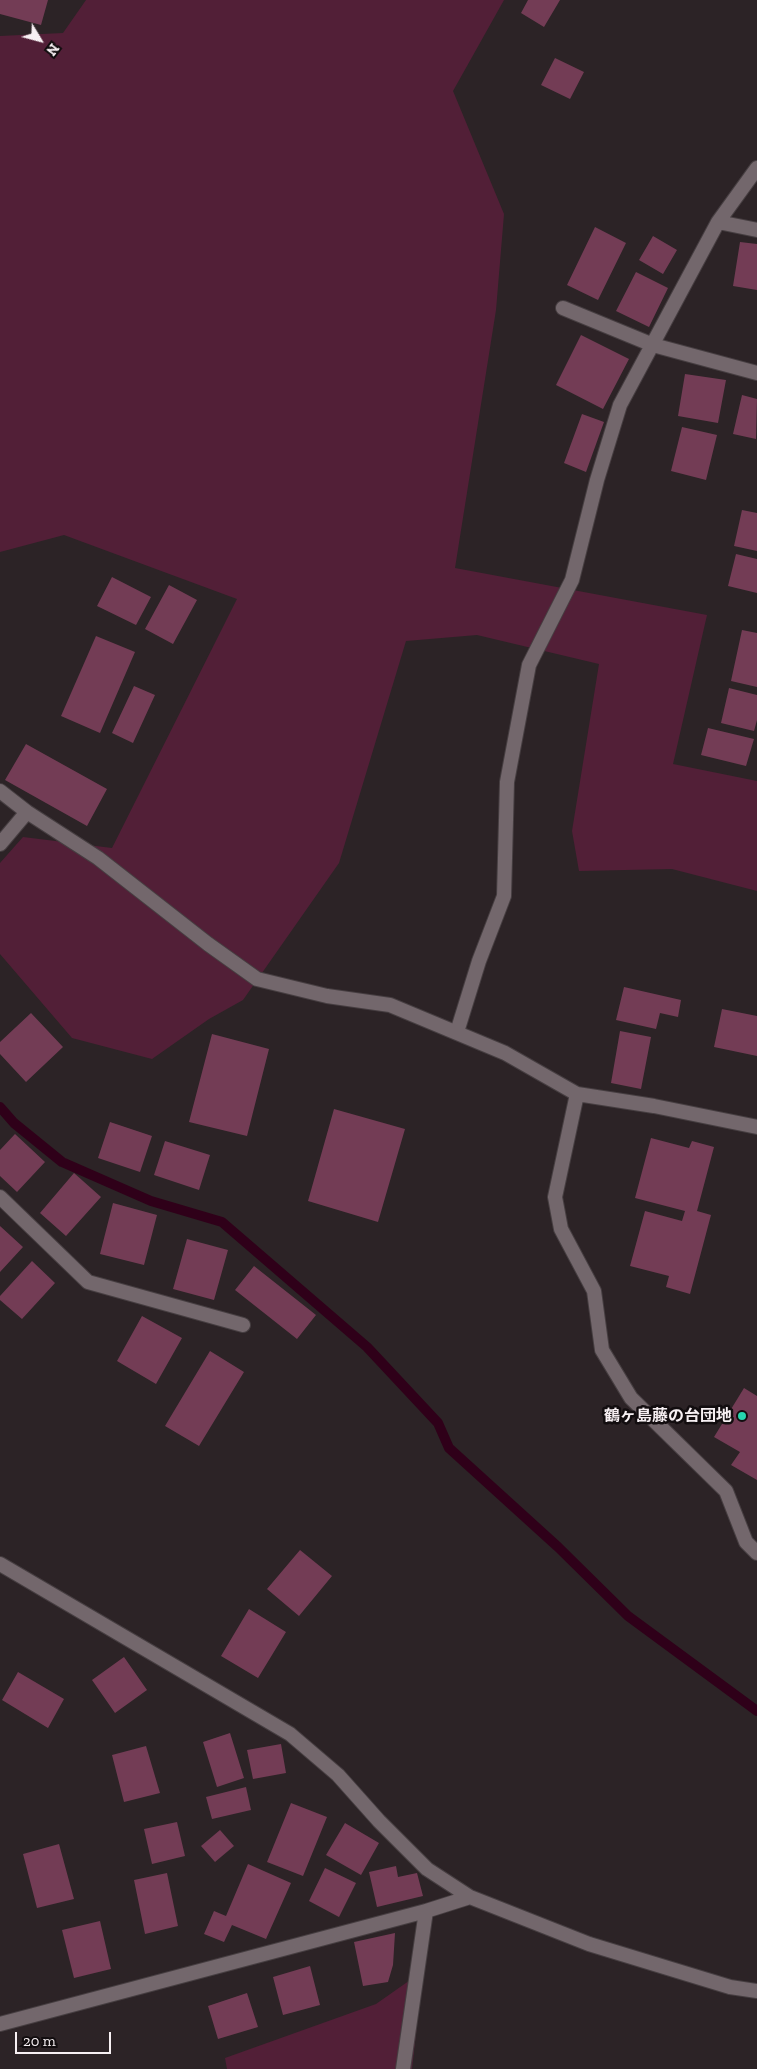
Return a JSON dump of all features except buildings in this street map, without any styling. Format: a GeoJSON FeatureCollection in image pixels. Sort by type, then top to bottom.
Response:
{"type":"FeatureCollection","features":[{"type":"Feature","properties":{"kind":"street"},"geometry":{"type":"LineString","coordinates":[[457,1032],[478,961],[504,896],[507,782],[529,665],[572,580],[620,405],[718,222],[757,168]]}},
{"type":"Feature","properties":{"kind":"street"},"geometry":{"type":"LineString","coordinates":[[718,222],[757,230]]}},
{"type":"Feature","properties":{"kind":"street"},"geometry":{"type":"LineString","coordinates":[[563,308],[653,345],[757,373]]}},
{"type":"Feature","properties":{"kind":"street"},"geometry":{"type":"LineString","coordinates":[[0,791],[27,812],[98,858],[208,944],[257,979],[327,996],[390,1004],[505,1052],[577,1094],[654,1106],[757,1127]]}},
{"type":"Feature","properties":{"kind":"street"},"geometry":{"type":"LineString","coordinates":[[0,844],[27,812]]}},
{"type":"Feature","properties":{"kind":"street"},"geometry":{"type":"LineString","coordinates":[[577,1094],[555,1197],[561,1229],[594,1291],[602,1350],[631,1398],[726,1491],[746,1542],[757,1553]]}},
{"type":"Feature","properties":{"kind":"street"},"geometry":{"type":"LineString","coordinates":[[0,1197],[88,1282],[243,1325]]}},
{"type":"Feature","properties":{"kind":"street"},"geometry":{"type":"LineString","coordinates":[[0,1564],[290,1734],[338,1775],[379,1821],[427,1869],[470,1897],[589,1944],[730,1986],[757,1991]]}},
{"type":"Feature","properties":{"kind":"street"},"geometry":{"type":"LineString","coordinates":[[0,2024],[426,1911],[470,1897]]}},
{"type":"Feature","properties":{"kind":"street"},"geometry":{"type":"LineString","coordinates":[[403,2069],[426,1911]]}},
{"type":"Feature","properties":{"kind":"shaded area"},"geometry":{"type":"Polygon","coordinates":[[[86,0],[504,0],[453,91],[504,214],[496,310],[455,568],[707,615],[673,764],[757,781],[757,891],[672,869],[579,871],[572,831],[599,664],[477,635],[406,641],[339,863],[243,1000],[209,1019],[152,1059],[72,1038],[0,954],[0,863],[23,837],[112,848],[237,599],[64,535],[0,552],[0,36],[63,33],[86,0]]]}},
{"type":"Feature","properties":{"kind":"shaded area"},"geometry":{"type":"Polygon","coordinates":[[[423,1971],[412,2069],[227,2069],[225,2058],[376,2004],[423,1971]]]}},
{"type":"Feature","properties":{"kind":"waterway"},"geometry":{"type":"LineString","coordinates":[[0,1107],[14,1123],[62,1162],[151,1201],[222,1222],[367,1347],[438,1423],[449,1448],[558,1547],[628,1616],[757,1711]]}},
{"type":"Feature","properties":{"kind":"place","name":"鶴ヶ島藤の台団地"},"geometry":{"type":"Point","coordinates":[742,1416]}}]}
